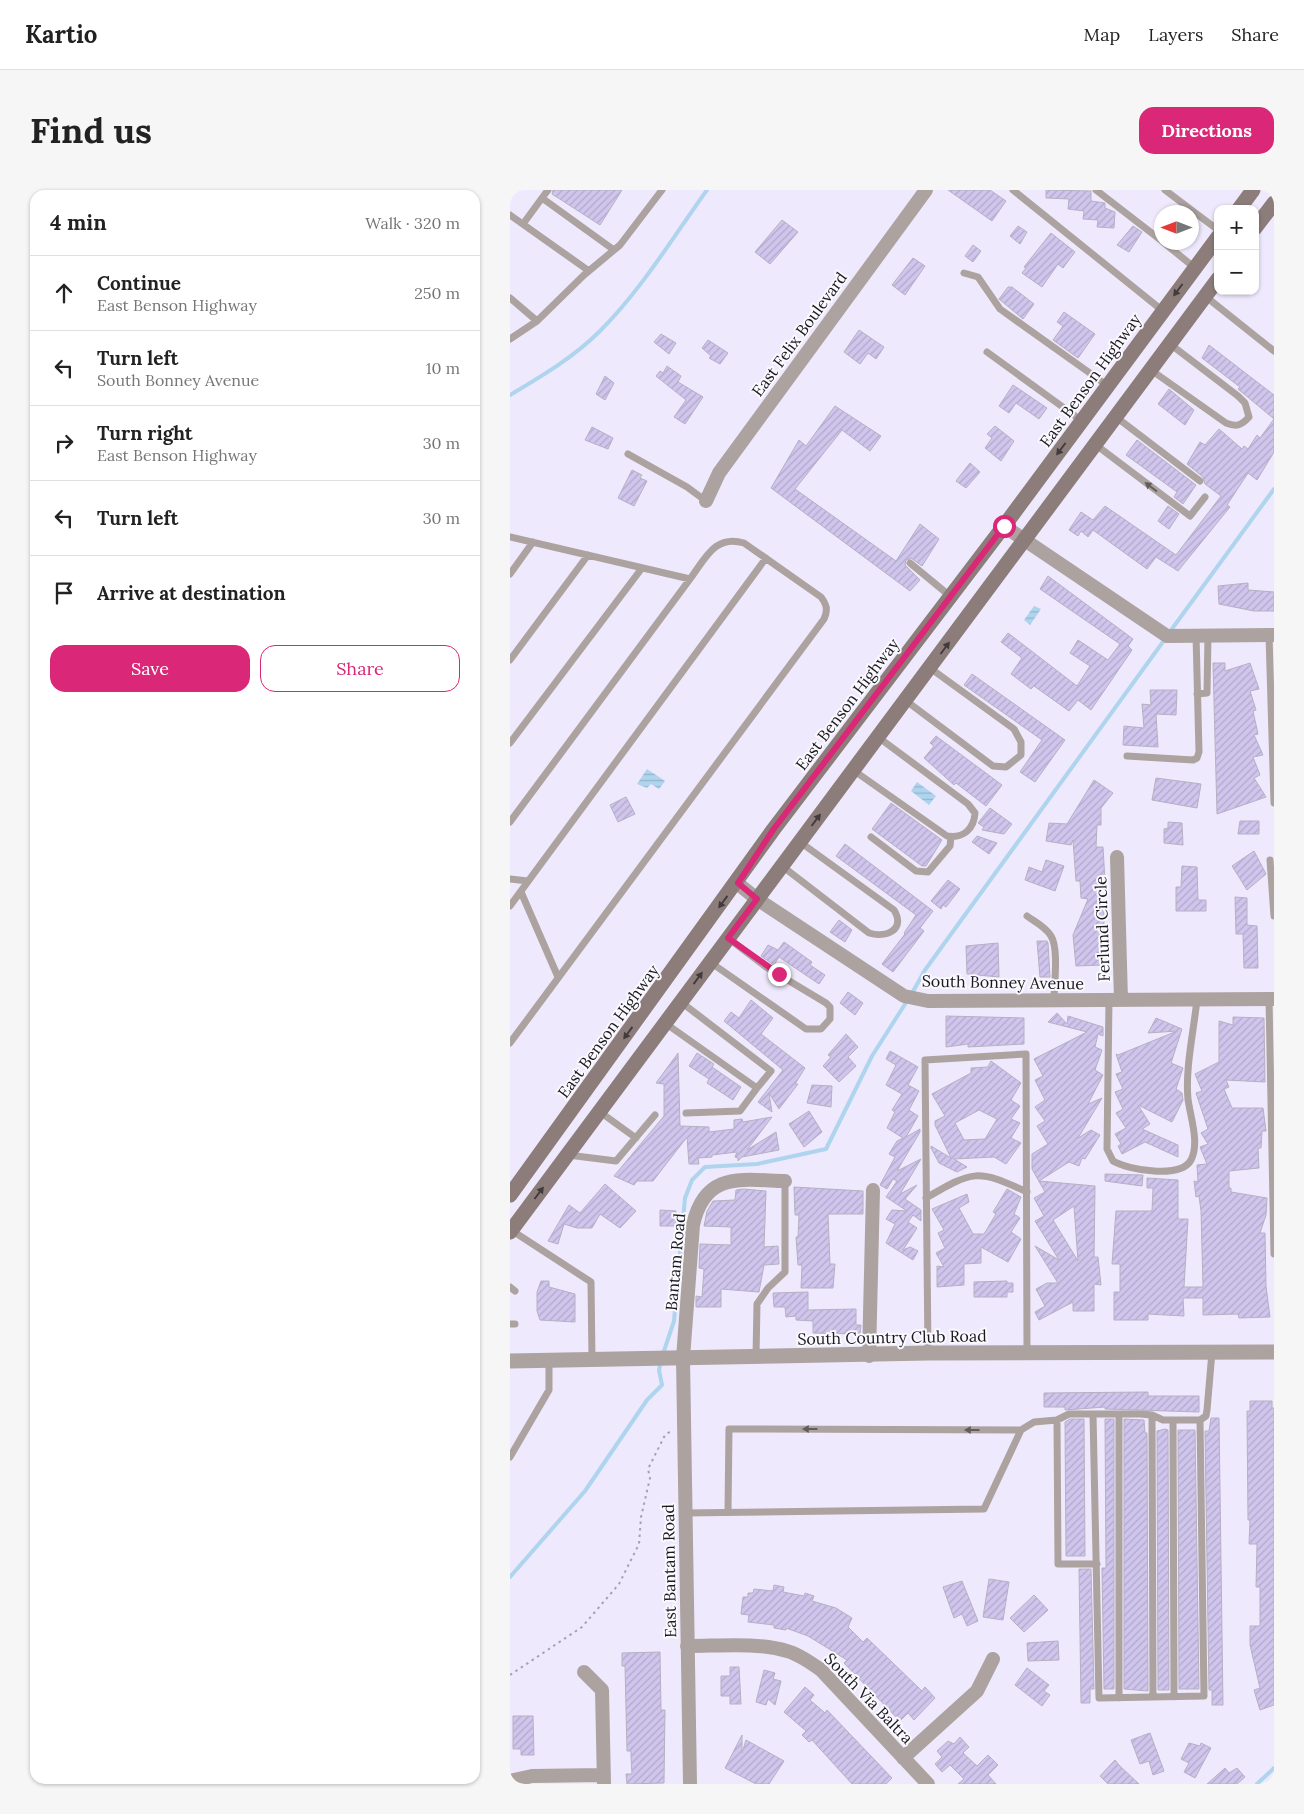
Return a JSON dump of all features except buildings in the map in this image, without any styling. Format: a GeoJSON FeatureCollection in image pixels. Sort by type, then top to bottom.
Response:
{"type":"FeatureCollection","features":[{"type":"Feature","properties":{"kind":"main road"},"geometry":{"type":"LineString","coordinates":[[1242,205],[1252,190]]}},
{"type":"Feature","properties":{"kind":"main road"},"geometry":{"type":"LineString","coordinates":[[1259,223],[1274,203]]}},
{"type":"Feature","properties":{"kind":"main road","name":"East Benson Highway"},"geometry":{"type":"LineString","coordinates":[[510,1195],[738,883],[773,830],[1004,526],[1195,268],[1212,255]]}},
{"type":"Feature","properties":{"kind":"main road"},"geometry":{"type":"LineString","coordinates":[[511,1232],[781,866],[1026,540],[1214,284]]}},
{"type":"Feature","properties":{"kind":"street","name":"East Felix Boulevard"},"geometry":{"type":"LineString","coordinates":[[706,501],[720,473],[926,190]]}},
{"type":"Feature","properties":{"kind":"street"},"geometry":{"type":"LineString","coordinates":[[1004,526],[1167,636],[1272,635]]}},
{"type":"Feature","properties":{"kind":"street","name":"Ferlund Circle"},"geometry":{"type":"LineString","coordinates":[[1115,1000],[1117,857]]}},
{"type":"Feature","properties":{"kind":"street","name":"South Bonney Avenue"},"geometry":{"type":"LineString","coordinates":[[738,883],[757,899],[904,996],[928,1001],[1271,999]]}},
{"type":"Feature","properties":{"kind":"street","name":"Bantam Road"},"geometry":{"type":"LineString","coordinates":[[683,1358],[693,1225],[697,1208],[703,1198],[721,1182],[732,1180],[785,1181]]}},
{"type":"Feature","properties":{"kind":"street"},"geometry":{"type":"LineString","coordinates":[[868,1356],[873,1190]]}},
{"type":"Feature","properties":{"kind":"street","name":"South Country Club Road"},"geometry":{"type":"LineString","coordinates":[[510,1361],[1027,1352],[1274,1352]]}},
{"type":"Feature","properties":{"kind":"street","name":"East Bantam Road"},"geometry":{"type":"LineString","coordinates":[[683,1358],[690,1784]]}},
{"type":"Feature","properties":{"kind":"street","name":"South Via Baltra"},"geometry":{"type":"LineString","coordinates":[[687,1646],[752,1646],[789,1651],[821,1670],[928,1784]]}},
{"type":"Feature","properties":{"kind":"street"},"geometry":{"type":"LineString","coordinates":[[903,1758],[977,1691],[993,1659]]}},
{"type":"Feature","properties":{"kind":"street"},"geometry":{"type":"LineString","coordinates":[[510,1781],[532,1776],[604,1780],[602,1690],[584,1672]]}},
{"type":"Feature","properties":{"kind":"lane"},"geometry":{"type":"LineString","coordinates":[[523,224],[548,190]]}},
{"type":"Feature","properties":{"kind":"lane"},"geometry":{"type":"LineString","coordinates":[[510,339],[537,322],[589,271],[614,250],[662,190]]}},
{"type":"Feature","properties":{"kind":"lane"},"geometry":{"type":"LineString","coordinates":[[1013,190],[1163,312]]}},
{"type":"Feature","properties":{"kind":"lane"},"geometry":{"type":"LineString","coordinates":[[1096,190],[1154,236]]}},
{"type":"Feature","properties":{"kind":"lane"},"geometry":{"type":"LineString","coordinates":[[1165,190],[1214,227]]}},
{"type":"Feature","properties":{"kind":"lane"},"geometry":{"type":"LineString","coordinates":[[542,198],[614,250]]}},
{"type":"Feature","properties":{"kind":"lane"},"geometry":{"type":"LineString","coordinates":[[510,215],[589,271]]}},
{"type":"Feature","properties":{"kind":"lane"},"geometry":{"type":"LineString","coordinates":[[1172,250],[1195,268]]}},
{"type":"Feature","properties":{"kind":"lane"},"geometry":{"type":"LineString","coordinates":[[964,273],[978,277],[1000,309],[1108,386]]}},
{"type":"Feature","properties":{"kind":"lane"},"geometry":{"type":"LineString","coordinates":[[1204,296],[1274,351]]}},
{"type":"Feature","properties":{"kind":"lane"},"geometry":{"type":"LineString","coordinates":[[510,298],[537,322]]}},
{"type":"Feature","properties":{"kind":"lane"},"geometry":{"type":"LineString","coordinates":[[1151,370],[1226,423],[1237,426],[1243,424],[1248,418],[1245,403],[1238,396],[1170,344]]}},
{"type":"Feature","properties":{"kind":"lane"},"geometry":{"type":"LineString","coordinates":[[987,352],[1082,421]]}},
{"type":"Feature","properties":{"kind":"lane"},"geometry":{"type":"LineString","coordinates":[[1116,417],[1200,481]]}},
{"type":"Feature","properties":{"kind":"lane"},"geometry":{"type":"LineString","coordinates":[[1096,445],[1190,516],[1204,497]]}},
{"type":"Feature","properties":{"kind":"lane"},"geometry":{"type":"LineString","coordinates":[[628,454],[688,487],[706,501]]}},
{"type":"Feature","properties":{"kind":"lane"},"geometry":{"type":"LineString","coordinates":[[510,537],[690,579]]}},
{"type":"Feature","properties":{"kind":"lane"},"geometry":{"type":"LineString","coordinates":[[510,822],[712,550],[726,541],[744,543],[821,597],[826,603],[827,611],[824,619],[510,1043]]}},
{"type":"Feature","properties":{"kind":"lane"},"geometry":{"type":"LineString","coordinates":[[510,574],[533,542]]}},
{"type":"Feature","properties":{"kind":"lane"},"geometry":{"type":"LineString","coordinates":[[510,660],[588,555]]}},
{"type":"Feature","properties":{"kind":"lane"},"geometry":{"type":"LineString","coordinates":[[510,906],[766,558]]}},
{"type":"Feature","properties":{"kind":"lane"},"geometry":{"type":"LineString","coordinates":[[910,564],[950,597]]}},
{"type":"Feature","properties":{"kind":"lane"},"geometry":{"type":"LineString","coordinates":[[510,743],[642,568]]}},
{"type":"Feature","properties":{"kind":"lane"},"geometry":{"type":"LineString","coordinates":[[1197,694],[1207,693],[1202,635]]}},
{"type":"Feature","properties":{"kind":"lane"},"geometry":{"type":"LineString","coordinates":[[1126,756],[1193,760],[1197,758],[1199,752],[1197,694],[1202,635]]}},
{"type":"Feature","properties":{"kind":"lane"},"geometry":{"type":"LineString","coordinates":[[1272,635],[1274,803]]}},
{"type":"Feature","properties":{"kind":"lane"},"geometry":{"type":"LineString","coordinates":[[905,700],[993,766],[1006,767],[1020,754],[1021,742],[1014,729],[930,668]]}},
{"type":"Feature","properties":{"kind":"lane"},"geometry":{"type":"LineString","coordinates":[[853,770],[950,836],[960,836],[969,831],[974,822],[975,812],[968,804],[878,737]]}},
{"type":"Feature","properties":{"kind":"lane"},"geometry":{"type":"LineString","coordinates":[[871,837],[916,871],[928,872],[950,846],[950,836]]}},
{"type":"Feature","properties":{"kind":"lane"},"geometry":{"type":"LineString","coordinates":[[781,866],[869,933],[884,935],[891,932],[897,924],[898,917],[894,910],[800,841]]}},
{"type":"Feature","properties":{"kind":"lane"},"geometry":{"type":"LineString","coordinates":[[1270,860],[1274,916]]}},
{"type":"Feature","properties":{"kind":"lane"},"geometry":{"type":"LineString","coordinates":[[510,879],[528,881]]}},
{"type":"Feature","properties":{"kind":"lane"},"geometry":{"type":"LineString","coordinates":[[521,892],[558,977]]}},
{"type":"Feature","properties":{"kind":"lane"},"geometry":{"type":"LineString","coordinates":[[1026,916],[1044,928],[1052,937],[1054,946],[1054,1000]]}},
{"type":"Feature","properties":{"kind":"lane"},"geometry":{"type":"LineString","coordinates":[[710,962],[806,1029],[822,1029],[830,1019],[830,1007],[826,1003],[766,967],[728,938]]}},
{"type":"Feature","properties":{"kind":"lane"},"geometry":{"type":"LineString","coordinates":[[1115,1000],[1106,1149],[1112,1161],[1120,1166],[1131,1169],[1172,1171],[1185,1168],[1192,1159],[1194,1147],[1188,1096],[1197,999]]}},
{"type":"Feature","properties":{"kind":"lane"},"geometry":{"type":"LineString","coordinates":[[1271,999],[1274,1254]]}},
{"type":"Feature","properties":{"kind":"lane"},"geometry":{"type":"LineString","coordinates":[[680,1002],[771,1071],[740,1111],[686,1113]]}},
{"type":"Feature","properties":{"kind":"lane"},"geometry":{"type":"LineString","coordinates":[[665,1022],[757,1088]]}},
{"type":"Feature","properties":{"kind":"lane"},"geometry":{"type":"LineString","coordinates":[[928,1354],[925,1060],[1026,1054],[1027,1352]]}},
{"type":"Feature","properties":{"kind":"lane"},"geometry":{"type":"LineString","coordinates":[[600,1112],[636,1138]]}},
{"type":"Feature","properties":{"kind":"lane"},"geometry":{"type":"LineString","coordinates":[[567,1155],[616,1161],[655,1115]]}},
{"type":"Feature","properties":{"kind":"lane"},"geometry":{"type":"LineString","coordinates":[[926,1198],[963,1177],[981,1174],[1026,1192]]}},
{"type":"Feature","properties":{"kind":"lane"},"geometry":{"type":"LineString","coordinates":[[756,1356],[758,1304],[768,1288],[785,1272],[785,1181]]}},
{"type":"Feature","properties":{"kind":"lane"},"geometry":{"type":"LineString","coordinates":[[511,1232],[591,1282],[592,1359]]}},
{"type":"Feature","properties":{"kind":"lane"},"geometry":{"type":"LineString","coordinates":[[728,1511],[729,1429],[1021,1430],[1034,1422],[1057,1420],[1069,1414],[1152,1414],[1163,1420],[1200,1420],[1206,1416],[1212,1352]]}},
{"type":"Feature","properties":{"kind":"lane"},"geometry":{"type":"LineString","coordinates":[[510,1457],[549,1390],[549,1361]]}},
{"type":"Feature","properties":{"kind":"lane"},"geometry":{"type":"LineString","coordinates":[[1093,1414],[1099,1698],[1204,1696],[1200,1420]]}},
{"type":"Feature","properties":{"kind":"lane"},"geometry":{"type":"LineString","coordinates":[[1119,1414],[1119,1698]]}},
{"type":"Feature","properties":{"kind":"lane"},"geometry":{"type":"LineString","coordinates":[[1152,1414],[1153,1697]]}},
{"type":"Feature","properties":{"kind":"lane"},"geometry":{"type":"LineString","coordinates":[[1057,1420],[1058,1564],[1096,1564]]}},
{"type":"Feature","properties":{"kind":"lane"},"geometry":{"type":"LineString","coordinates":[[1173,1420],[1174,1697]]}},
{"type":"Feature","properties":{"kind":"lane"},"geometry":{"type":"LineString","coordinates":[[685,1513],[984,1509],[1021,1430]]}},
{"type":"Feature","properties":{"kind":"path"},"geometry":{"type":"LineString","coordinates":[[510,1675],[582,1626],[620,1584],[639,1544],[641,1518],[649,1485],[648,1469],[665,1435],[684,1428]]}},
{"type":"Feature","properties":{"kind":"water"},"geometry":{"type":"Polygon","coordinates":[[[1034,606],[1041,609],[1030,625],[1024,620],[1034,606]]]}},
{"type":"Feature","properties":{"kind":"water"},"geometry":{"type":"Polygon","coordinates":[[[647,769],[665,781],[659,789],[651,784],[647,788],[637,784],[647,769]]]}},
{"type":"Feature","properties":{"kind":"water"},"geometry":{"type":"Polygon","coordinates":[[[917,782],[936,796],[929,805],[911,791],[917,782]]]}},
{"type":"Feature","properties":{"kind":"waterway"},"geometry":{"type":"LineString","coordinates":[[510,395],[569,358],[600,331],[630,298],[707,190]]}},
{"type":"Feature","properties":{"kind":"waterway"},"geometry":{"type":"LineString","coordinates":[[1169,633],[1274,489]]}},
{"type":"Feature","properties":{"kind":"waterway"},"geometry":{"type":"LineString","coordinates":[[911,995],[925,970],[1165,639]]}},
{"type":"Feature","properties":{"kind":"waterway"},"geometry":{"type":"LineString","coordinates":[[663,1354],[674,1321],[685,1198],[692,1180],[705,1167],[757,1164],[826,1149],[872,1056],[907,1001]]}},
{"type":"Feature","properties":{"kind":"waterway"},"geometry":{"type":"LineString","coordinates":[[510,1577],[585,1491],[647,1400],[662,1385],[659,1370],[661,1361]]}},
{"type":"Feature","properties":{"kind":"waterway"},"geometry":{"type":"LineString","coordinates":[[1257,1784],[1274,1768]]}},
{"type":"Feature","properties":{"kind":"route"},"geometry":{"type":"LineString","coordinates":[[779,974],[766,967],[728,938],[757,899],[738,883],[773,830],[1004,526]]}}]}
